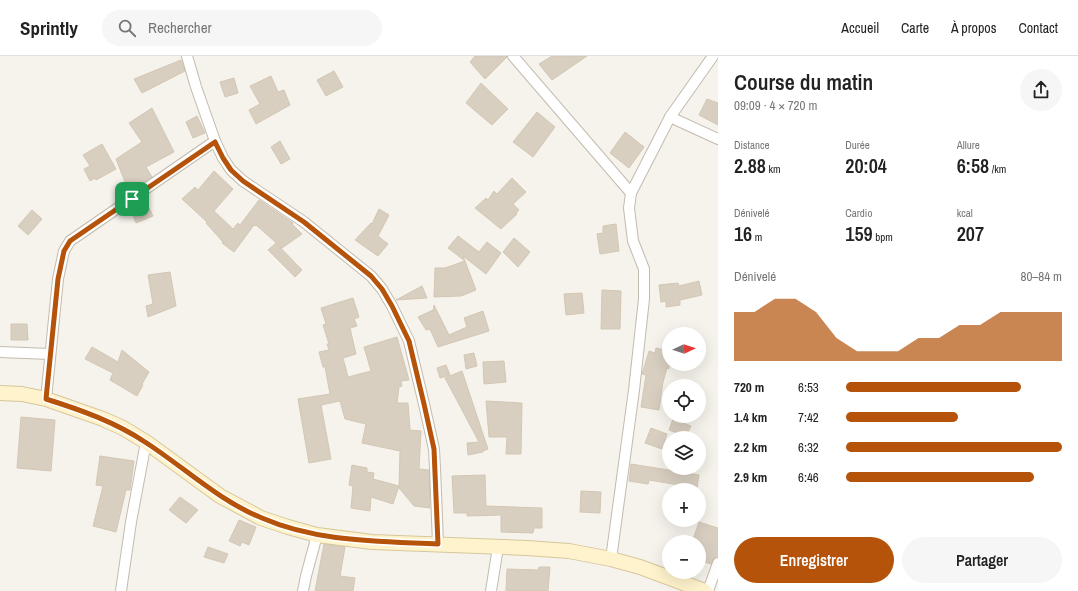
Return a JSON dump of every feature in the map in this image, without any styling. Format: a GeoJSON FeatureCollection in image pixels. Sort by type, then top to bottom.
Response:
{"type":"FeatureCollection","features":[{"type":"Feature","properties":{"kind":"street"},"geometry":{"type":"LineString","coordinates":[[187,56],[215,142],[231,170],[243,181],[304,222],[371,276],[382,289],[392,306],[409,341],[434,449],[438,544]]}},
{"type":"Feature","properties":{"kind":"street"},"geometry":{"type":"LineString","coordinates":[[513,56],[631,193]]}},
{"type":"Feature","properties":{"kind":"street"},"geometry":{"type":"LineString","coordinates":[[611,559],[634,390],[644,299],[644,269],[634,241],[629,208],[631,193],[670,117],[713,56]]}},
{"type":"Feature","properties":{"kind":"street"},"geometry":{"type":"LineString","coordinates":[[670,117],[718,139]]}},
{"type":"Feature","properties":{"kind":"street"},"geometry":{"type":"LineString","coordinates":[[46,399],[58,279],[64,251],[70,241],[215,142]]}},
{"type":"Feature","properties":{"kind":"street"},"geometry":{"type":"LineString","coordinates":[[0,352],[50,354]]}},
{"type":"Feature","properties":{"kind":"street"},"geometry":{"type":"LineString","coordinates":[[0,392],[22,394],[46,399],[84,411],[123,428],[146,442],[220,496],[262,518],[317,535],[372,542],[569,551],[611,559],[707,591],[718,563]]}},
{"type":"Feature","properties":{"kind":"street"},"geometry":{"type":"LineString","coordinates":[[121,591],[131,522],[146,442]]}},
{"type":"Feature","properties":{"kind":"street"},"geometry":{"type":"LineString","coordinates":[[303,591],[317,535]]}},
{"type":"Feature","properties":{"kind":"street"},"geometry":{"type":"LineString","coordinates":[[491,591],[498,547]]}},
{"type":"Feature","properties":{"kind":"building"},"geometry":{"type":"Polygon","coordinates":[[[475,56],[507,57],[485,79],[470,62],[475,56]]]}},
{"type":"Feature","properties":{"kind":"building"},"geometry":{"type":"Polygon","coordinates":[[[552,56],[587,56],[552,80],[539,64],[552,56]]]}},
{"type":"Feature","properties":{"kind":"building"},"geometry":{"type":"Polygon","coordinates":[[[181,60],[185,71],[142,93],[134,79],[181,60]]]}},
{"type":"Feature","properties":{"kind":"building"},"geometry":{"type":"Polygon","coordinates":[[[334,71],[343,87],[326,96],[317,80],[334,71]]]}},
{"type":"Feature","properties":{"kind":"building"},"geometry":{"type":"Polygon","coordinates":[[[271,76],[278,92],[284,90],[290,105],[256,124],[249,110],[260,104],[250,86],[271,76]]]}},
{"type":"Feature","properties":{"kind":"building"},"geometry":{"type":"Polygon","coordinates":[[[234,78],[238,93],[225,97],[220,82],[234,78]]]}},
{"type":"Feature","properties":{"kind":"building"},"geometry":{"type":"Polygon","coordinates":[[[481,83],[508,109],[492,125],[466,103],[481,83]]]}},
{"type":"Feature","properties":{"kind":"building"},"geometry":{"type":"Polygon","coordinates":[[[707,99],[718,103],[718,125],[699,115],[707,99]]]}},
{"type":"Feature","properties":{"kind":"building"},"geometry":{"type":"Polygon","coordinates":[[[152,108],[174,152],[146,167],[152,177],[129,192],[116,159],[142,142],[129,123],[152,108]]]}},
{"type":"Feature","properties":{"kind":"building"},"geometry":{"type":"Polygon","coordinates":[[[537,112],[555,127],[533,157],[513,142],[537,112]]]}},
{"type":"Feature","properties":{"kind":"building"},"geometry":{"type":"Polygon","coordinates":[[[197,116],[205,133],[193,138],[186,122],[197,116]]]}},
{"type":"Feature","properties":{"kind":"building"},"geometry":{"type":"Polygon","coordinates":[[[625,132],[644,147],[629,168],[610,153],[625,132]]]}},
{"type":"Feature","properties":{"kind":"building"},"geometry":{"type":"Polygon","coordinates":[[[280,141],[290,159],[281,164],[271,147],[280,141]]]}},
{"type":"Feature","properties":{"kind":"building"},"geometry":{"type":"Polygon","coordinates":[[[102,144],[116,169],[96,180],[95,178],[90,181],[84,169],[90,166],[83,155],[102,144]]]}},
{"type":"Feature","properties":{"kind":"building"},"geometry":{"type":"Polygon","coordinates":[[[214,171],[233,189],[214,211],[233,229],[238,223],[240,225],[259,200],[293,223],[292,224],[302,234],[282,248],[256,225],[254,225],[234,252],[222,243],[223,242],[206,223],[207,222],[182,199],[195,187],[198,190],[214,171]]]}},
{"type":"Feature","properties":{"kind":"building"},"geometry":{"type":"Polygon","coordinates":[[[512,178],[526,192],[513,204],[519,210],[516,213],[517,214],[501,229],[475,208],[486,198],[488,200],[494,191],[497,194],[512,178]]]}},
{"type":"Feature","properties":{"kind":"building"},"geometry":{"type":"Polygon","coordinates":[[[144,198],[153,216],[136,223],[131,210],[135,208],[134,205],[144,198]]]}},
{"type":"Feature","properties":{"kind":"building"},"geometry":{"type":"Polygon","coordinates":[[[379,209],[389,215],[378,236],[388,244],[378,256],[355,240],[371,223],[372,224],[379,209]]]}},
{"type":"Feature","properties":{"kind":"building"},"geometry":{"type":"Polygon","coordinates":[[[32,210],[42,219],[28,235],[18,226],[32,210]]]}},
{"type":"Feature","properties":{"kind":"building"},"geometry":{"type":"Polygon","coordinates":[[[616,224],[619,251],[600,254],[597,234],[603,233],[603,226],[616,224]]]}},
{"type":"Feature","properties":{"kind":"building"},"geometry":{"type":"Polygon","coordinates":[[[458,236],[479,252],[487,242],[501,253],[486,274],[463,256],[465,261],[448,248],[458,236]]]}},
{"type":"Feature","properties":{"kind":"building"},"geometry":{"type":"Polygon","coordinates":[[[514,238],[530,252],[518,267],[503,252],[514,238]]]}},
{"type":"Feature","properties":{"kind":"building"},"geometry":{"type":"Polygon","coordinates":[[[276,243],[302,270],[295,277],[268,250],[276,243]]]}},
{"type":"Feature","properties":{"kind":"building"},"geometry":{"type":"Polygon","coordinates":[[[465,261],[476,290],[461,296],[434,297],[435,268],[445,268],[465,261]]]}},
{"type":"Feature","properties":{"kind":"building"},"geometry":{"type":"Polygon","coordinates":[[[170,272],[176,306],[148,317],[146,306],[153,304],[148,275],[170,272]]]}},
{"type":"Feature","properties":{"kind":"building"},"geometry":{"type":"Polygon","coordinates":[[[699,281],[702,295],[680,300],[680,305],[666,307],[666,301],[661,302],[659,285],[678,283],[679,286],[699,281]]]}},
{"type":"Feature","properties":{"kind":"building"},"geometry":{"type":"Polygon","coordinates":[[[422,286],[427,298],[396,300],[422,286]]]}},
{"type":"Feature","properties":{"kind":"building"},"geometry":{"type":"Polygon","coordinates":[[[602,290],[621,291],[620,329],[601,329],[602,290]]]}},
{"type":"Feature","properties":{"kind":"building"},"geometry":{"type":"Polygon","coordinates":[[[582,293],[584,313],[566,315],[564,294],[582,293]]]}},
{"type":"Feature","properties":{"kind":"building"},"geometry":{"type":"Polygon","coordinates":[[[353,298],[359,317],[354,319],[357,326],[350,328],[356,354],[343,358],[348,377],[371,371],[364,347],[397,337],[409,380],[401,381],[402,386],[399,387],[397,403],[408,403],[410,430],[421,431],[419,469],[429,470],[430,508],[414,506],[399,488],[400,451],[362,443],[366,424],[345,419],[340,401],[321,405],[331,459],[309,463],[298,399],[330,394],[325,367],[323,367],[319,352],[329,350],[327,344],[329,344],[323,325],[326,324],[321,308],[353,298]]]}},
{"type":"Feature","properties":{"kind":"building"},"geometry":{"type":"Polygon","coordinates":[[[434,305],[449,335],[467,327],[464,318],[483,311],[489,331],[438,347],[430,329],[426,330],[418,317],[433,310],[433,312],[434,305]]]}},
{"type":"Feature","properties":{"kind":"building"},"geometry":{"type":"Polygon","coordinates":[[[11,324],[27,324],[28,340],[11,340],[11,324]]]}},
{"type":"Feature","properties":{"kind":"building"},"geometry":{"type":"Polygon","coordinates":[[[92,347],[118,362],[122,350],[149,372],[137,396],[110,380],[113,373],[85,359],[92,347]]]}},
{"type":"Feature","properties":{"kind":"building"},"geometry":{"type":"Polygon","coordinates":[[[656,348],[662,349],[662,371],[666,371],[664,379],[662,379],[659,410],[641,407],[646,375],[642,374],[649,351],[655,353],[656,348]]]}},
{"type":"Feature","properties":{"kind":"building"},"geometry":{"type":"Polygon","coordinates":[[[474,353],[477,366],[466,369],[464,355],[474,353]]]}},
{"type":"Feature","properties":{"kind":"building"},"geometry":{"type":"Polygon","coordinates":[[[504,361],[506,382],[484,384],[483,362],[504,361]]]}},
{"type":"Feature","properties":{"kind":"building"},"geometry":{"type":"Polygon","coordinates":[[[446,365],[450,375],[440,378],[437,368],[446,365]]]}},
{"type":"Feature","properties":{"kind":"building"},"geometry":{"type":"Polygon","coordinates":[[[462,371],[488,449],[483,452],[468,455],[467,443],[479,442],[445,378],[462,371]]]}},
{"type":"Feature","properties":{"kind":"building"},"geometry":{"type":"Polygon","coordinates":[[[486,401],[522,403],[521,454],[506,454],[507,437],[489,437],[486,401]]]}},
{"type":"Feature","properties":{"kind":"building"},"geometry":{"type":"Polygon","coordinates":[[[21,417],[55,420],[51,471],[17,468],[21,417]]]}},
{"type":"Feature","properties":{"kind":"building"},"geometry":{"type":"Polygon","coordinates":[[[672,423],[683,423],[691,426],[688,431],[669,430],[672,423]]]}},
{"type":"Feature","properties":{"kind":"building"},"geometry":{"type":"Polygon","coordinates":[[[651,428],[662,432],[662,449],[645,443],[651,428]]]}},
{"type":"Feature","properties":{"kind":"building"},"geometry":{"type":"Polygon","coordinates":[[[100,456],[134,461],[130,490],[126,490],[116,532],[93,526],[103,486],[96,485],[100,456]]]}},
{"type":"Feature","properties":{"kind":"building"},"geometry":{"type":"Polygon","coordinates":[[[631,464],[662,469],[662,475],[699,475],[698,483],[667,483],[649,480],[648,484],[629,481],[631,464]]]}},
{"type":"Feature","properties":{"kind":"building"},"geometry":{"type":"Polygon","coordinates":[[[352,465],[367,468],[367,472],[374,473],[373,479],[399,486],[393,504],[371,497],[370,511],[351,508],[353,486],[349,485],[352,465]]]}},
{"type":"Feature","properties":{"kind":"building"},"geometry":{"type":"Polygon","coordinates":[[[485,475],[486,506],[542,508],[542,528],[534,528],[533,533],[501,532],[501,515],[467,516],[467,513],[454,513],[452,476],[485,475]]]}},
{"type":"Feature","properties":{"kind":"building"},"geometry":{"type":"Polygon","coordinates":[[[581,491],[601,492],[600,513],[580,512],[581,491]]]}},
{"type":"Feature","properties":{"kind":"building"},"geometry":{"type":"Polygon","coordinates":[[[180,497],[198,510],[186,523],[169,510],[180,497]]]}},
{"type":"Feature","properties":{"kind":"building"},"geometry":{"type":"Polygon","coordinates":[[[239,520],[256,527],[249,545],[242,542],[240,546],[229,541],[239,520]]]}},
{"type":"Feature","properties":{"kind":"building"},"geometry":{"type":"Polygon","coordinates":[[[706,524],[718,528],[718,556],[714,558],[711,564],[706,562],[706,535],[694,535],[697,527],[706,527],[706,524]]]}},
{"type":"Feature","properties":{"kind":"building"},"geometry":{"type":"Polygon","coordinates":[[[324,544],[345,547],[340,576],[355,578],[353,591],[315,591],[324,544]]]}},
{"type":"Feature","properties":{"kind":"building"},"geometry":{"type":"Polygon","coordinates":[[[208,547],[228,554],[224,563],[204,557],[208,547]]]}},
{"type":"Feature","properties":{"kind":"building"},"geometry":{"type":"Polygon","coordinates":[[[539,567],[550,567],[548,591],[506,591],[507,569],[538,570],[539,567]]]}},
{"type":"Feature","properties":{"kind":"route"},"geometry":{"type":"LineString","coordinates":[[215,142],[231,170],[243,181],[304,222],[371,276],[382,289],[392,306],[409,341],[434,449],[438,544],[372,542],[317,535],[262,518],[220,496],[146,442],[123,428],[84,411],[46,399],[58,279],[64,251],[70,241],[132,199],[215,142]]}}]}
